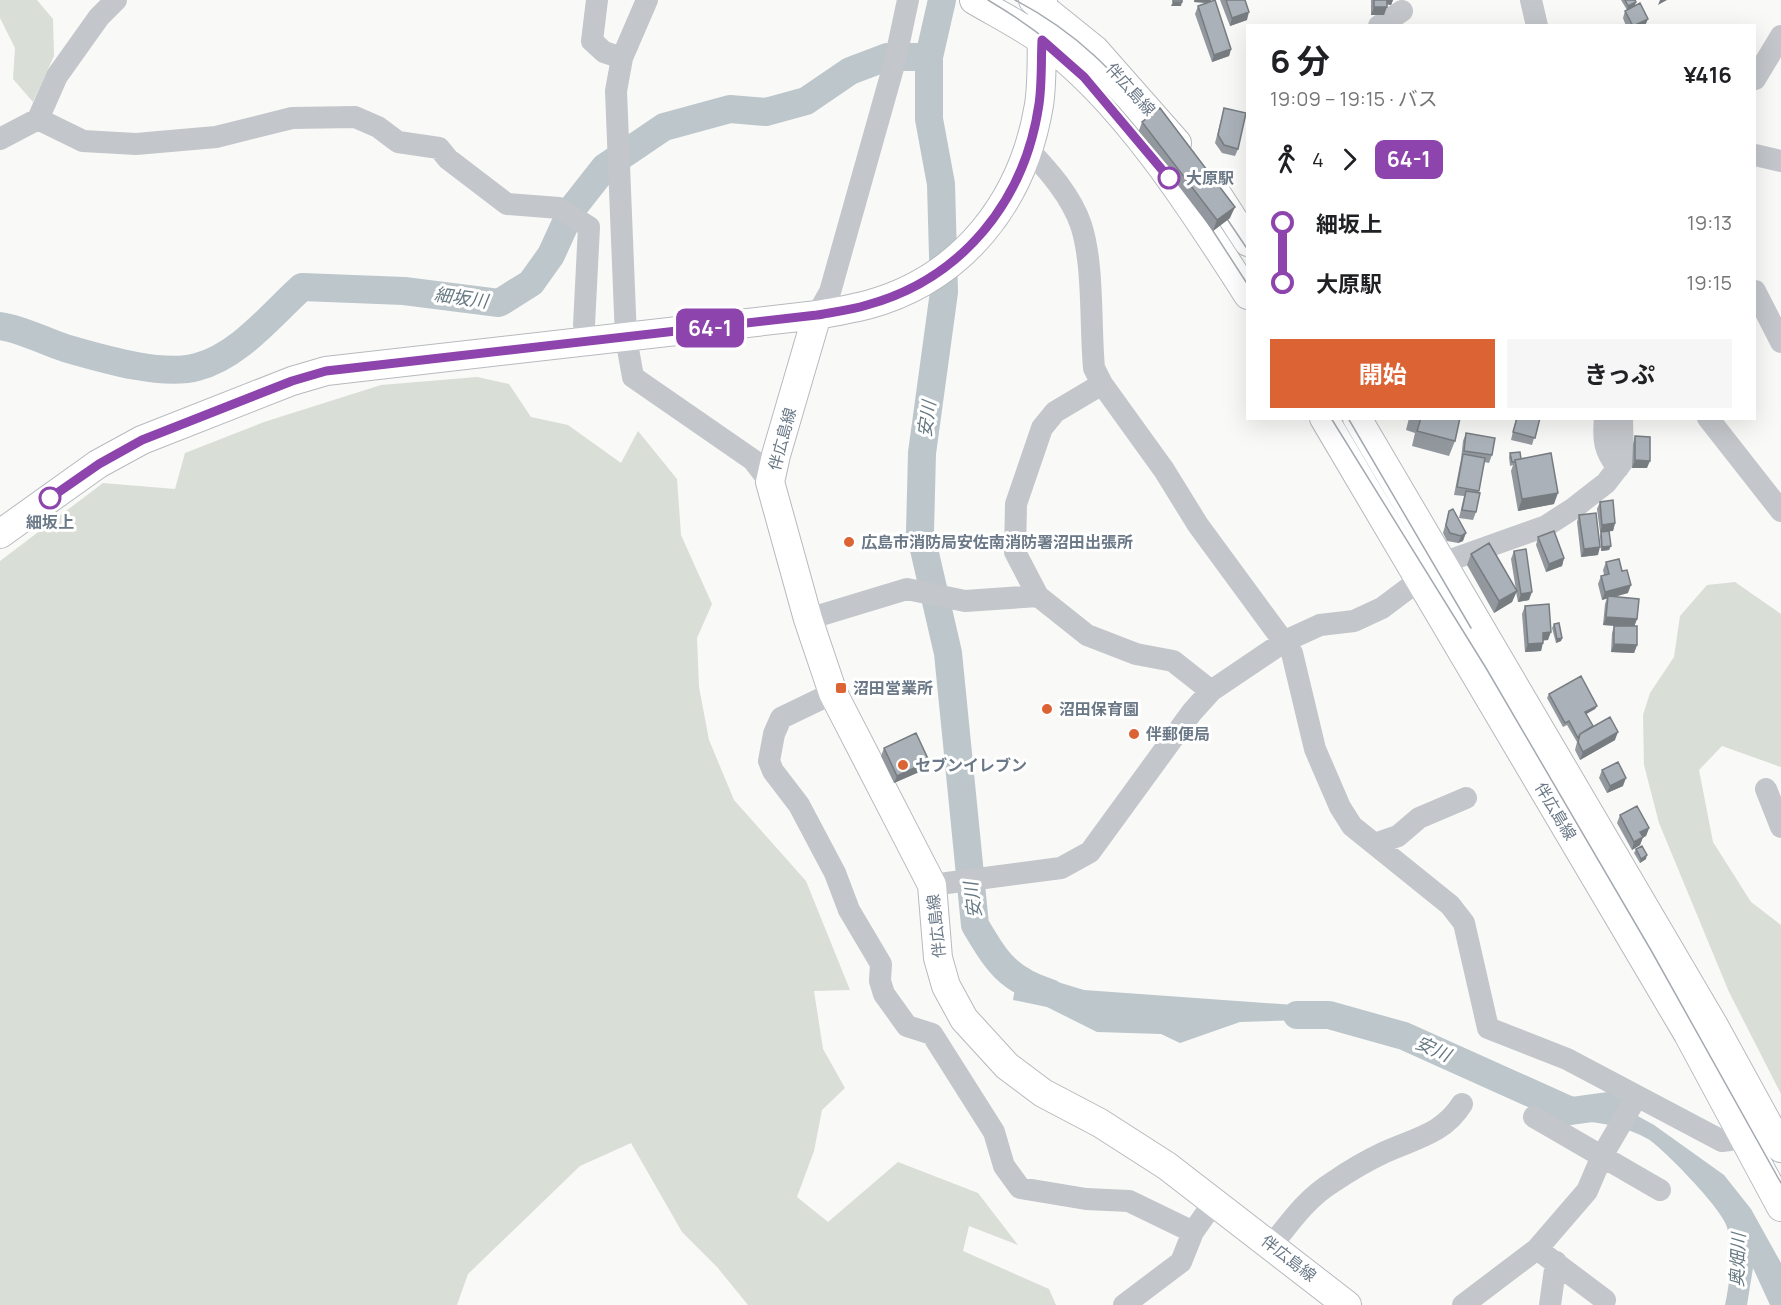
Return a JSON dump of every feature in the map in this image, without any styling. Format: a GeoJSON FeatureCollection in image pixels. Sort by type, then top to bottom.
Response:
{"type":"FeatureCollection","features":[{"type":"Feature","properties":{"kind":"main road","name":"伴広島線"},"geometry":{"type":"LineString","coordinates":[[974,0],[1042,40],[1084,77],[1122,118],[1189,204],[1246,292]]}},
{"type":"Feature","properties":{"kind":"main road","name":"伴広島線"},"geometry":{"type":"LineString","coordinates":[[1040,2],[1095,50],[1139,97],[1211,184],[1246,239]]}},
{"type":"Feature","properties":{"kind":"main road"},"geometry":{"type":"LineString","coordinates":[[0,534],[99,464],[142,440],[292,381],[326,371],[817,315],[868,305],[915,285],[971,247],[991,226],[1010,193],[1028,149],[1039,104],[1042,40],[1040,2]]}},
{"type":"Feature","properties":{"kind":"main road","name":"伴広島線"},"geometry":{"type":"LineString","coordinates":[[817,315],[770,482],[808,619],[833,693],[938,884],[938,958],[946,986],[964,1019],[1007,1066],[1043,1093],[1100,1123],[1167,1166],[1347,1305]]}},
{"type":"Feature","properties":{"kind":"main road","name":"伴広島線"},"geometry":{"type":"LineString","coordinates":[[1325,420],[1688,1034],[1781,1207]]}},
{"type":"Feature","properties":{"kind":"main road","name":"伴広島線"},"geometry":{"type":"LineString","coordinates":[[1358,420],[1713,1024],[1781,1148]]}},
{"type":"Feature","properties":{"kind":"street"},"geometry":{"type":"LineString","coordinates":[[0,139],[38,119],[57,76],[99,16],[116,0]]}},
{"type":"Feature","properties":{"kind":"street"},"geometry":{"type":"LineString","coordinates":[[597,0],[592,41],[604,52],[622,58]]}},
{"type":"Feature","properties":{"kind":"street"},"geometry":{"type":"LineString","coordinates":[[647,0],[622,58],[616,92],[626,338],[633,377],[753,460],[770,482]]}},
{"type":"Feature","properties":{"kind":"street"},"geometry":{"type":"LineString","coordinates":[[817,315],[830,292],[895,61],[908,0]]}},
{"type":"Feature","properties":{"kind":"street"},"geometry":{"type":"LineString","coordinates":[[1531,0],[1537,24]]}},
{"type":"Feature","properties":{"kind":"street"},"geometry":{"type":"LineString","coordinates":[[1382,24],[1403,12]]}},
{"type":"Feature","properties":{"kind":"street"},"geometry":{"type":"LineString","coordinates":[[1756,77],[1781,36]]}},
{"type":"Feature","properties":{"kind":"street"},"geometry":{"type":"LineString","coordinates":[[38,119],[83,141],[136,144],[216,137],[292,118],[355,117],[378,127],[398,142],[439,148],[448,159],[507,204],[560,208],[585,224],[620,232]]}},
{"type":"Feature","properties":{"kind":"street"},"geometry":{"type":"LineString","coordinates":[[1028,149],[1053,176],[1080,222],[1087,246],[1094,368],[1102,384],[1164,470],[1198,525],[1285,640],[1292,653],[1315,749],[1340,807],[1352,826],[1450,905],[1464,923],[1488,1028],[1567,1059],[1634,1100],[1722,1141],[1730,1140],[1741,1133]]}},
{"type":"Feature","properties":{"kind":"street"},"geometry":{"type":"LineString","coordinates":[[1756,155],[1781,161]]}},
{"type":"Feature","properties":{"kind":"street"},"geometry":{"type":"LineString","coordinates":[[584,325],[585,224]]}},
{"type":"Feature","properties":{"kind":"street"},"geometry":{"type":"LineString","coordinates":[[1756,293],[1781,342]]}},
{"type":"Feature","properties":{"kind":"street"},"geometry":{"type":"LineString","coordinates":[[1102,384],[1055,412],[1042,428],[1016,504],[1015,552],[1038,596],[1087,635],[1136,654],[1173,661],[1211,691]]}},
{"type":"Feature","properties":{"kind":"street"},"geometry":{"type":"LineString","coordinates":[[1605,420],[1603,440],[1607,456],[1618,468]]}},
{"type":"Feature","properties":{"kind":"street"},"geometry":{"type":"LineString","coordinates":[[938,884],[1061,868],[1090,852],[1192,712],[1211,691],[1285,640],[1320,625],[1354,621],[1382,608],[1442,563],[1546,526],[1606,483],[1618,468],[1623,461],[1622,420]]}},
{"type":"Feature","properties":{"kind":"street"},"geometry":{"type":"LineString","coordinates":[[1710,420],[1781,511]]}},
{"type":"Feature","properties":{"kind":"street"},"geometry":{"type":"LineString","coordinates":[[808,619],[907,589],[965,601],[1038,596]]}},
{"type":"Feature","properties":{"kind":"street"},"geometry":{"type":"LineString","coordinates":[[833,693],[782,718],[774,734],[769,761],[772,771],[800,805],[835,873],[849,910],[881,964],[880,981],[884,994],[907,1026],[932,1034],[989,1123],[1004,1166],[1020,1188],[1086,1199],[1129,1201],[1193,1232]]}},
{"type":"Feature","properties":{"kind":"street"},"geometry":{"type":"LineString","coordinates":[[1766,789],[1781,827]]}},
{"type":"Feature","properties":{"kind":"street"},"geometry":{"type":"LineString","coordinates":[[1375,844],[1398,836],[1419,818],[1466,798]]}},
{"type":"Feature","properties":{"kind":"street"},"geometry":{"type":"LineString","coordinates":[[1463,1305],[1537,1249],[1587,1191],[1604,1153],[1634,1100]]}},
{"type":"Feature","properties":{"kind":"street"},"geometry":{"type":"LineString","coordinates":[[1272,1245],[1303,1206],[1332,1182],[1383,1153],[1438,1130],[1451,1120],[1462,1104]]}},
{"type":"Feature","properties":{"kind":"street"},"geometry":{"type":"LineString","coordinates":[[1534,1117],[1604,1153],[1660,1190]]}},
{"type":"Feature","properties":{"kind":"street"},"geometry":{"type":"LineString","coordinates":[[1124,1305],[1181,1262],[1193,1232],[1214,1202]]}},
{"type":"Feature","properties":{"kind":"street"},"geometry":{"type":"LineString","coordinates":[[1537,1249],[1605,1300]]}},
{"type":"Feature","properties":{"kind":"street"},"geometry":{"type":"LineString","coordinates":[[1550,1305],[1556,1262]]}},
{"type":"Feature","properties":{"kind":"shaded area"},"geometry":{"type":"Polygon","coordinates":[[[0,0],[37,0],[53,19],[54,56],[33,102],[13,79],[15,48],[0,18],[0,0]]]}},
{"type":"Feature","properties":{"kind":"shaded area"},"geometry":{"type":"Polygon","coordinates":[[[477,377],[509,384],[531,417],[568,425],[621,463],[638,431],[677,479],[681,535],[712,604],[697,638],[699,687],[709,740],[734,800],[806,881],[850,990],[814,991],[823,1049],[845,1088],[822,1110],[814,1151],[797,1197],[828,1222],[898,1162],[978,1193],[1018,1245],[969,1226],[963,1251],[1049,1289],[1056,1305],[748,1305],[717,1267],[682,1232],[631,1143],[580,1166],[468,1274],[457,1305],[0,1305],[0,561],[103,483],[175,489],[185,453],[264,422],[381,385],[477,377]]]}},
{"type":"Feature","properties":{"kind":"shaded area"},"geometry":{"type":"Polygon","coordinates":[[[1735,582],[1781,614],[1781,767],[1722,746],[1699,770],[1713,842],[1751,902],[1781,925],[1781,1094],[1729,992],[1659,823],[1644,765],[1643,715],[1650,693],[1674,657],[1680,616],[1707,585],[1735,582]]]}},
{"type":"Feature","properties":{"kind":"water"},"geometry":{"type":"Polygon","coordinates":[[[1018,970],[1084,990],[1335,1008],[1332,1024],[1300,1020],[1240,1022],[1180,1043],[1161,1034],[1097,1032],[1047,1007],[1013,1000],[1018,970]]]}},
{"type":"Feature","properties":{"kind":"water","name":"奥畑川"},"geometry":{"type":"Polygon","coordinates":[[[1607,1099],[1654,1125],[1724,1175],[1751,1209],[1781,1263],[1781,1305],[1770,1305],[1753,1268],[1747,1305],[1725,1305],[1731,1257],[1727,1227],[1723,1219],[1692,1180],[1648,1139],[1613,1126],[1577,1121],[1575,1102],[1607,1099]]]}},
{"type":"Feature","properties":{"kind":"building"},"geometry":{"type":"Polygon","coordinates":[[[1215,0],[1231,49],[1214,55],[1198,6],[1215,0]]]}},
{"type":"Feature","properties":{"kind":"building"},"geometry":{"type":"Polygon","coordinates":[[[1226,0],[1245,0],[1249,12],[1232,18],[1226,0]]]}},
{"type":"Feature","properties":{"kind":"building"},"geometry":{"type":"Polygon","coordinates":[[[1374,0],[1387,0],[1387,7],[1374,7],[1374,0]]]}},
{"type":"Feature","properties":{"kind":"building"},"geometry":{"type":"Polygon","coordinates":[[[1625,0],[1635,0],[1636,2],[1628,6],[1625,0]]]}},
{"type":"Feature","properties":{"kind":"building"},"geometry":{"type":"Polygon","coordinates":[[[1640,3],[1648,19],[1632,24],[1625,11],[1640,3]]]}},
{"type":"Feature","properties":{"kind":"building"},"geometry":{"type":"Polygon","coordinates":[[[1160,108],[1235,207],[1217,220],[1142,122],[1160,108]]]}},
{"type":"Feature","properties":{"kind":"building"},"geometry":{"type":"Polygon","coordinates":[[[1224,108],[1246,113],[1238,149],[1224,145],[1218,135],[1224,108]]]}},
{"type":"Feature","properties":{"kind":"building"},"geometry":{"type":"Polygon","coordinates":[[[1420,420],[1460,420],[1455,441],[1417,431],[1420,420]]]}},
{"type":"Feature","properties":{"kind":"building"},"geometry":{"type":"Polygon","coordinates":[[[1516,420],[1540,420],[1535,438],[1513,432],[1516,420]]]}},
{"type":"Feature","properties":{"kind":"building"},"geometry":{"type":"Polygon","coordinates":[[[1466,433],[1495,438],[1492,455],[1464,451],[1466,433]]]}},
{"type":"Feature","properties":{"kind":"building"},"geometry":{"type":"Polygon","coordinates":[[[1635,436],[1650,437],[1650,461],[1635,460],[1635,436]]]}},
{"type":"Feature","properties":{"kind":"building"},"geometry":{"type":"Polygon","coordinates":[[[1520,452],[1521,459],[1512,462],[1510,453],[1520,452]]]}},
{"type":"Feature","properties":{"kind":"building"},"geometry":{"type":"Polygon","coordinates":[[[1551,453],[1558,493],[1522,499],[1515,460],[1551,453]]]}},
{"type":"Feature","properties":{"kind":"building"},"geometry":{"type":"Polygon","coordinates":[[[1463,454],[1485,458],[1479,491],[1457,487],[1463,454]]]}},
{"type":"Feature","properties":{"kind":"building"},"geometry":{"type":"Polygon","coordinates":[[[1466,491],[1480,493],[1476,512],[1462,510],[1466,491]]]}},
{"type":"Feature","properties":{"kind":"building"},"geometry":{"type":"Polygon","coordinates":[[[1613,500],[1615,523],[1602,525],[1600,502],[1613,500]]]}},
{"type":"Feature","properties":{"kind":"building"},"geometry":{"type":"Polygon","coordinates":[[[1453,509],[1466,533],[1461,536],[1450,533],[1446,525],[1449,511],[1453,509]]]}},
{"type":"Feature","properties":{"kind":"building"},"geometry":{"type":"Polygon","coordinates":[[[1596,513],[1600,547],[1584,549],[1579,515],[1596,513]]]}},
{"type":"Feature","properties":{"kind":"building"},"geometry":{"type":"Polygon","coordinates":[[[1554,531],[1564,558],[1549,564],[1538,537],[1554,531]]]}},
{"type":"Feature","properties":{"kind":"building"},"geometry":{"type":"Polygon","coordinates":[[[1609,531],[1611,546],[1602,547],[1601,532],[1609,531]]]}},
{"type":"Feature","properties":{"kind":"building"},"geometry":{"type":"Polygon","coordinates":[[[1489,543],[1517,591],[1499,601],[1471,554],[1489,543]]]}},
{"type":"Feature","properties":{"kind":"building"},"geometry":{"type":"Polygon","coordinates":[[[1526,549],[1532,592],[1521,594],[1514,551],[1526,549]]]}},
{"type":"Feature","properties":{"kind":"building"},"geometry":{"type":"Polygon","coordinates":[[[1619,559],[1622,571],[1627,570],[1631,585],[1605,592],[1601,576],[1609,574],[1606,562],[1619,559]]]}},
{"type":"Feature","properties":{"kind":"building"},"geometry":{"type":"Polygon","coordinates":[[[1608,596],[1639,599],[1637,619],[1606,617],[1608,596]]]}},
{"type":"Feature","properties":{"kind":"building"},"geometry":{"type":"Polygon","coordinates":[[[1549,604],[1551,632],[1543,633],[1543,643],[1528,644],[1525,606],[1549,604]]]}},
{"type":"Feature","properties":{"kind":"building"},"geometry":{"type":"Polygon","coordinates":[[[1559,623],[1562,638],[1557,639],[1554,624],[1559,623]]]}},
{"type":"Feature","properties":{"kind":"building"},"geometry":{"type":"Polygon","coordinates":[[[1614,626],[1637,626],[1637,645],[1614,644],[1614,626]]]}},
{"type":"Feature","properties":{"kind":"building"},"geometry":{"type":"Polygon","coordinates":[[[1581,676],[1597,706],[1585,712],[1593,726],[1580,734],[1578,738],[1569,721],[1565,723],[1549,694],[1581,676]]]}},
{"type":"Feature","properties":{"kind":"building"},"geometry":{"type":"Polygon","coordinates":[[[1610,717],[1618,732],[1583,752],[1578,742],[1580,734],[1610,717]]]}},
{"type":"Feature","properties":{"kind":"building"},"geometry":{"type":"Polygon","coordinates":[[[916,733],[929,761],[897,776],[884,748],[916,733]]]}},
{"type":"Feature","properties":{"kind":"building"},"geometry":{"type":"Polygon","coordinates":[[[1618,762],[1626,778],[1610,786],[1602,770],[1618,762]]]}},
{"type":"Feature","properties":{"kind":"building"},"geometry":{"type":"Polygon","coordinates":[[[1637,806],[1649,828],[1640,832],[1643,837],[1634,842],[1620,815],[1637,806]]]}},
{"type":"Feature","properties":{"kind":"building"},"geometry":{"type":"Polygon","coordinates":[[[1642,846],[1647,855],[1641,859],[1636,849],[1642,846]]]}},
{"type":"Feature","properties":{"kind":"waterway","name":"安川"},"geometry":{"type":"LineString","coordinates":[[942,0],[929,57],[929,119],[941,184],[944,292],[922,453],[920,532],[948,653],[975,925],[1005,968],[1023,982],[1050,993]]}},
{"type":"Feature","properties":{"kind":"waterway","name":"細坂川"},"geometry":{"type":"LineString","coordinates":[[0,326],[113,361],[167,370],[197,367],[227,354],[254,333],[302,287],[404,291],[499,303],[531,283],[551,255],[572,209],[605,167],[664,127],[730,109],[766,112],[806,101],[850,71],[887,57],[929,57]]}},
{"type":"Feature","properties":{"kind":"waterway","name":"安川"},"geometry":{"type":"LineString","coordinates":[[1297,1015],[1329,1015],[1404,1036],[1571,1111],[1615,1105]]}},
{"type":"Feature","properties":{"kind":"tram line"},"geometry":{"type":"LineString","coordinates":[[988,0],[1055,46],[1095,82],[1148,143]]}},
{"type":"Feature","properties":{"kind":"tram line"},"geometry":{"type":"LineString","coordinates":[[1015,0],[1077,40],[1127,89],[1159,128]]}},
{"type":"Feature","properties":{"kind":"tram line"},"geometry":{"type":"LineString","coordinates":[[1219,207],[1246,247]]}},
{"type":"Feature","properties":{"kind":"tram line"},"geometry":{"type":"LineString","coordinates":[[1204,217],[1246,282]]}},
{"type":"Feature","properties":{"kind":"tram line"},"geometry":{"type":"LineString","coordinates":[[1332,420],[1486,668],[1652,952],[1781,1183]]}},
{"type":"Feature","properties":{"kind":"tram line"},"geometry":{"type":"LineString","coordinates":[[1349,420],[1471,628]]}},
{"type":"Feature","properties":{"kind":"bus line","name":"64-1"},"geometry":{"type":"LineString","coordinates":[[50,498],[99,464],[142,440],[292,381],[326,371],[817,315],[868,305],[915,285],[971,247],[991,226],[1010,193],[1028,149],[1039,104],[1042,40],[1084,77],[1122,118],[1169,178]]}},
{"type":"Feature","properties":{"kind":"place","name":"大原駅"},"geometry":{"type":"Point","coordinates":[1169,178]}},
{"type":"Feature","properties":{"kind":"place","name":"細坂上"},"geometry":{"type":"Point","coordinates":[50,498]}},
{"type":"Feature","properties":{"kind":"place","name":"広島市消防局安佐南消防署沼田出張所"},"geometry":{"type":"Point","coordinates":[849,542]}},
{"type":"Feature","properties":{"kind":"place","name":"沼田営業所"},"geometry":{"type":"Point","coordinates":[841,688]}},
{"type":"Feature","properties":{"kind":"place","name":"沼田保育園"},"geometry":{"type":"Point","coordinates":[1047,709]}},
{"type":"Feature","properties":{"kind":"place","name":"伴郵便局"},"geometry":{"type":"Point","coordinates":[1134,734]}},
{"type":"Feature","properties":{"kind":"place","name":"セブンイレブン"},"geometry":{"type":"Point","coordinates":[903,765]}}]}
